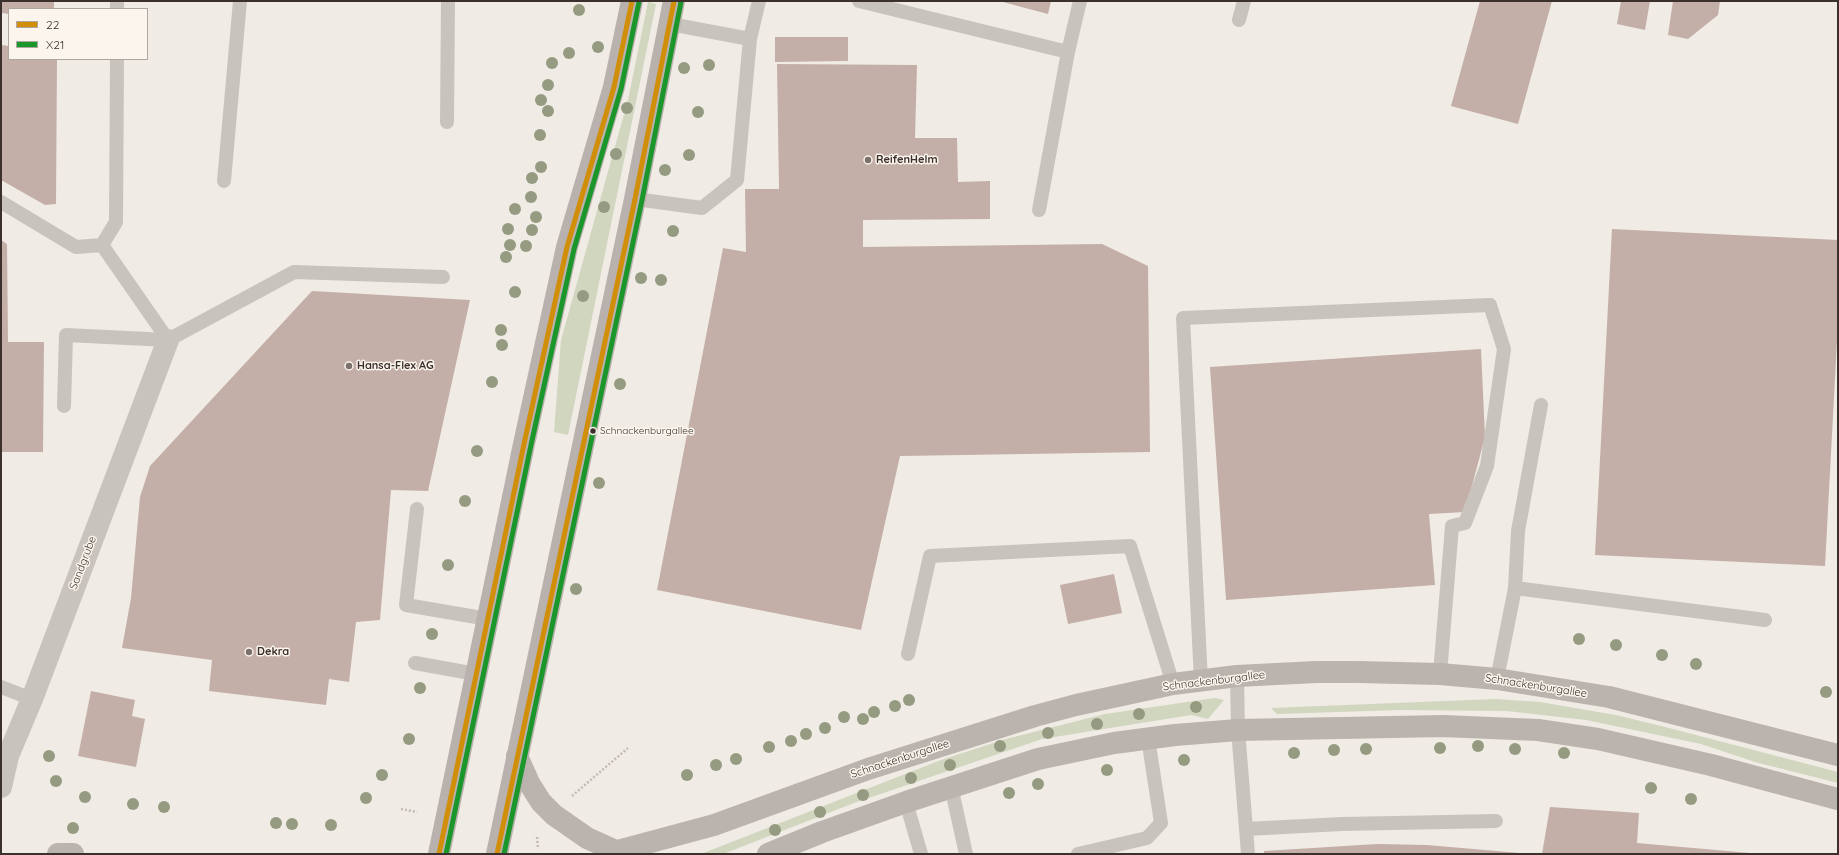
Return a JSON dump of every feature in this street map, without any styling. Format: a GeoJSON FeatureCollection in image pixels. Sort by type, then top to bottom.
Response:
{"type":"FeatureCollection","features":[{"type":"Feature","properties":{"kind":"main road"},"geometry":{"type":"LineString","coordinates":[[439,854],[567,248],[614,87],[632,1]]}},
{"type":"Feature","properties":{"kind":"main road"},"geometry":{"type":"LineString","coordinates":[[497,854],[635,199],[674,1]]}},
{"type":"Feature","properties":{"kind":"main road","name":"Schnackenburgallee"},"geometry":{"type":"LineString","coordinates":[[612,853],[714,825],[868,769],[1076,705],[1173,684],[1237,676],[1316,672],[1440,674],[1497,679],[1609,697],[1838,755]]}},
{"type":"Feature","properties":{"kind":"main road"},"geometry":{"type":"LineString","coordinates":[[768,854],[822,832],[951,786],[1038,759],[1114,743],[1148,738],[1238,730],[1443,726],[1538,730],[1598,739],[1711,766],[1838,799]]}},
{"type":"Feature","properties":{"kind":"main road"},"geometry":{"type":"LineString","coordinates":[[517,756],[529,783],[541,802],[554,815],[612,853]]}},
{"type":"Feature","properties":{"kind":"main road"},"geometry":{"type":"LineString","coordinates":[[58,854],[73,854]]}},
{"type":"Feature","properties":{"kind":"street","name":"Sandgrube"},"geometry":{"type":"LineString","coordinates":[[1,787],[8,756],[32,699],[168,340]]}},
{"type":"Feature","properties":{"kind":"lane"},"geometry":{"type":"LineString","coordinates":[[224,181],[240,1]]}},
{"type":"Feature","properties":{"kind":"lane"},"geometry":{"type":"LineString","coordinates":[[447,122],[448,1]]}},
{"type":"Feature","properties":{"kind":"lane"},"geometry":{"type":"LineString","coordinates":[[635,199],[702,208],[737,180],[750,39],[759,1]]}},
{"type":"Feature","properties":{"kind":"lane"},"geometry":{"type":"LineString","coordinates":[[859,1],[1068,52]]}},
{"type":"Feature","properties":{"kind":"lane"},"geometry":{"type":"LineString","coordinates":[[1039,210],[1068,52],[1080,1]]}},
{"type":"Feature","properties":{"kind":"lane"},"geometry":{"type":"LineString","coordinates":[[1239,20],[1244,1]]}},
{"type":"Feature","properties":{"kind":"lane"},"geometry":{"type":"LineString","coordinates":[[670,24],[750,39]]}},
{"type":"Feature","properties":{"kind":"lane"},"geometry":{"type":"LineString","coordinates":[[102,245],[116,222],[117,60]]}},
{"type":"Feature","properties":{"kind":"lane"},"geometry":{"type":"LineString","coordinates":[[1,202],[76,247],[102,245]]}},
{"type":"Feature","properties":{"kind":"lane"},"geometry":{"type":"LineString","coordinates":[[102,245],[168,340]]}},
{"type":"Feature","properties":{"kind":"lane"},"geometry":{"type":"LineString","coordinates":[[64,406],[66,335],[168,340],[294,272],[443,277]]}},
{"type":"Feature","properties":{"kind":"lane"},"geometry":{"type":"LineString","coordinates":[[1200,681],[1183,318],[1490,305],[1504,349],[1487,466],[1466,523],[1452,526],[1440,674]]}},
{"type":"Feature","properties":{"kind":"lane"},"geometry":{"type":"LineString","coordinates":[[1497,679],[1514,588],[1518,530],[1541,405]]}},
{"type":"Feature","properties":{"kind":"lane"},"geometry":{"type":"LineString","coordinates":[[417,509],[406,604],[488,619]]}},
{"type":"Feature","properties":{"kind":"lane"},"geometry":{"type":"LineString","coordinates":[[908,654],[930,556],[1130,546],[1173,684]]}},
{"type":"Feature","properties":{"kind":"lane"},"geometry":{"type":"LineString","coordinates":[[1514,588],[1765,620]]}},
{"type":"Feature","properties":{"kind":"lane"},"geometry":{"type":"LineString","coordinates":[[415,663],[476,674]]}},
{"type":"Feature","properties":{"kind":"lane"},"geometry":{"type":"LineString","coordinates":[[1237,676],[1238,730],[1248,854]]}},
{"type":"Feature","properties":{"kind":"lane"},"geometry":{"type":"LineString","coordinates":[[1,687],[32,699]]}},
{"type":"Feature","properties":{"kind":"lane"},"geometry":{"type":"LineString","coordinates":[[1078,854],[1147,838],[1161,823],[1148,738]]}},
{"type":"Feature","properties":{"kind":"lane"},"geometry":{"type":"LineString","coordinates":[[951,786],[966,854]]}},
{"type":"Feature","properties":{"kind":"lane"},"geometry":{"type":"LineString","coordinates":[[906,802],[921,854]]}},
{"type":"Feature","properties":{"kind":"lane"},"geometry":{"type":"LineString","coordinates":[[1246,829],[1342,824],[1496,821]]}},
{"type":"Feature","properties":{"kind":"path"},"geometry":{"type":"LineString","coordinates":[[574,795],[628,748]]}},
{"type":"Feature","properties":{"kind":"path"},"geometry":{"type":"LineString","coordinates":[[401,809],[417,812]]}},
{"type":"Feature","properties":{"kind":"path"},"geometry":{"type":"LineString","coordinates":[[537,835],[538,849]]}},
{"type":"Feature","properties":{"kind":"green space"},"geometry":{"type":"Polygon","coordinates":[[[648,2],[656,4],[568,435],[554,432],[561,340],[628,100],[648,2]]]}},
{"type":"Feature","properties":{"kind":"green space"},"geometry":{"type":"Polygon","coordinates":[[[1215,698],[1224,700],[1208,719],[1191,715],[1042,739],[854,803],[723,854],[701,854],[941,760],[1006,739],[1105,714],[1215,698]]]}},
{"type":"Feature","properties":{"kind":"green space"},"geometry":{"type":"Polygon","coordinates":[[[1495,699],[1540,702],[1616,715],[1838,772],[1838,783],[1755,762],[1701,744],[1586,720],[1507,711],[1400,710],[1277,714],[1271,708],[1495,699]]]}},
{"type":"Feature","properties":{"kind":"building"},"geometry":{"type":"Polygon","coordinates":[[[2,1],[54,1],[54,8],[8,8],[8,14],[2,13],[2,1]]]}},
{"type":"Feature","properties":{"kind":"building"},"geometry":{"type":"Polygon","coordinates":[[[999,1],[1051,1],[1048,14],[999,1]]]}},
{"type":"Feature","properties":{"kind":"building"},"geometry":{"type":"Polygon","coordinates":[[[1480,1],[1552,1],[1518,124],[1451,106],[1480,1]]]}},
{"type":"Feature","properties":{"kind":"building"},"geometry":{"type":"Polygon","coordinates":[[[1621,1],[1650,1],[1645,30],[1617,24],[1621,1]]]}},
{"type":"Feature","properties":{"kind":"building"},"geometry":{"type":"Polygon","coordinates":[[[1673,1],[1720,1],[1718,15],[1688,39],[1668,35],[1673,1]]]}},
{"type":"Feature","properties":{"kind":"building"},"geometry":{"type":"Polygon","coordinates":[[[775,37],[848,37],[848,61],[775,62],[775,37]]]}},
{"type":"Feature","properties":{"kind":"building"},"geometry":{"type":"Polygon","coordinates":[[[1,45],[8,46],[8,60],[57,60],[56,204],[45,205],[1,180],[1,45]]]}},
{"type":"Feature","properties":{"kind":"building"},"geometry":{"type":"Polygon","coordinates":[[[777,64],[917,65],[915,138],[957,138],[958,182],[990,181],[990,219],[863,220],[863,247],[1102,244],[1148,266],[1150,452],[900,456],[861,630],[657,590],[723,248],[746,252],[745,189],[779,189],[777,64]]]}},
{"type":"Feature","properties":{"kind":"building"},"geometry":{"type":"Polygon","coordinates":[[[1612,229],[1838,240],[1838,322],[1825,566],[1595,555],[1612,229]]]}},
{"type":"Feature","properties":{"kind":"building"},"geometry":{"type":"Polygon","coordinates":[[[1,240],[7,244],[8,342],[44,342],[43,452],[1,452],[1,240]]]}},
{"type":"Feature","properties":{"kind":"building"},"geometry":{"type":"Polygon","coordinates":[[[312,291],[470,300],[428,491],[391,490],[380,620],[356,622],[349,682],[329,679],[326,705],[209,691],[212,660],[122,648],[131,598],[140,497],[150,466],[312,291]]]}},
{"type":"Feature","properties":{"kind":"building"},"geometry":{"type":"Polygon","coordinates":[[[1481,349],[1485,437],[1465,512],[1429,514],[1435,585],[1226,600],[1210,367],[1481,349]]]}},
{"type":"Feature","properties":{"kind":"building"},"geometry":{"type":"Polygon","coordinates":[[[1114,574],[1122,613],[1068,624],[1060,585],[1114,574]]]}},
{"type":"Feature","properties":{"kind":"building"},"geometry":{"type":"Polygon","coordinates":[[[91,691],[135,700],[132,716],[145,719],[136,767],[78,756],[91,691]]]}},
{"type":"Feature","properties":{"kind":"building"},"geometry":{"type":"Polygon","coordinates":[[[1550,807],[1639,813],[1637,843],[1761,854],[1542,854],[1550,807]]]}},
{"type":"Feature","properties":{"kind":"building"},"geometry":{"type":"Polygon","coordinates":[[[1377,844],[1427,845],[1531,854],[1264,854],[1264,851],[1377,844]]]}},
{"type":"Feature","properties":{"kind":"transit line","name":"22"},"geometry":{"type":"LineString","coordinates":[[439,854],[524,444],[567,247],[614,87],[632,1]]}},
{"type":"Feature","properties":{"kind":"transit line","name":"22"},"geometry":{"type":"LineString","coordinates":[[497,854],[635,199],[674,1]]}},
{"type":"Feature","properties":{"kind":"transit line","name":"X21"},"geometry":{"type":"LineString","coordinates":[[446,854],[531,445],[574,249],[621,89],[639,2]]}},
{"type":"Feature","properties":{"kind":"transit line","name":"X21"},"geometry":{"type":"LineString","coordinates":[[504,854],[642,200],[681,2]]}},
{"type":"Feature","properties":{"kind":"place","name":"ReifenHelm"},"geometry":{"type":"Point","coordinates":[868,160]}},
{"type":"Feature","properties":{"kind":"place","name":"Hansa-Flex AG"},"geometry":{"type":"Point","coordinates":[349,366]}},
{"type":"Feature","properties":{"kind":"place","name":"Schnackenburgallee"},"geometry":{"type":"Point","coordinates":[593,431]}},
{"type":"Feature","properties":{"kind":"place","name":"Dekra"},"geometry":{"type":"Point","coordinates":[249,652]}}]}
